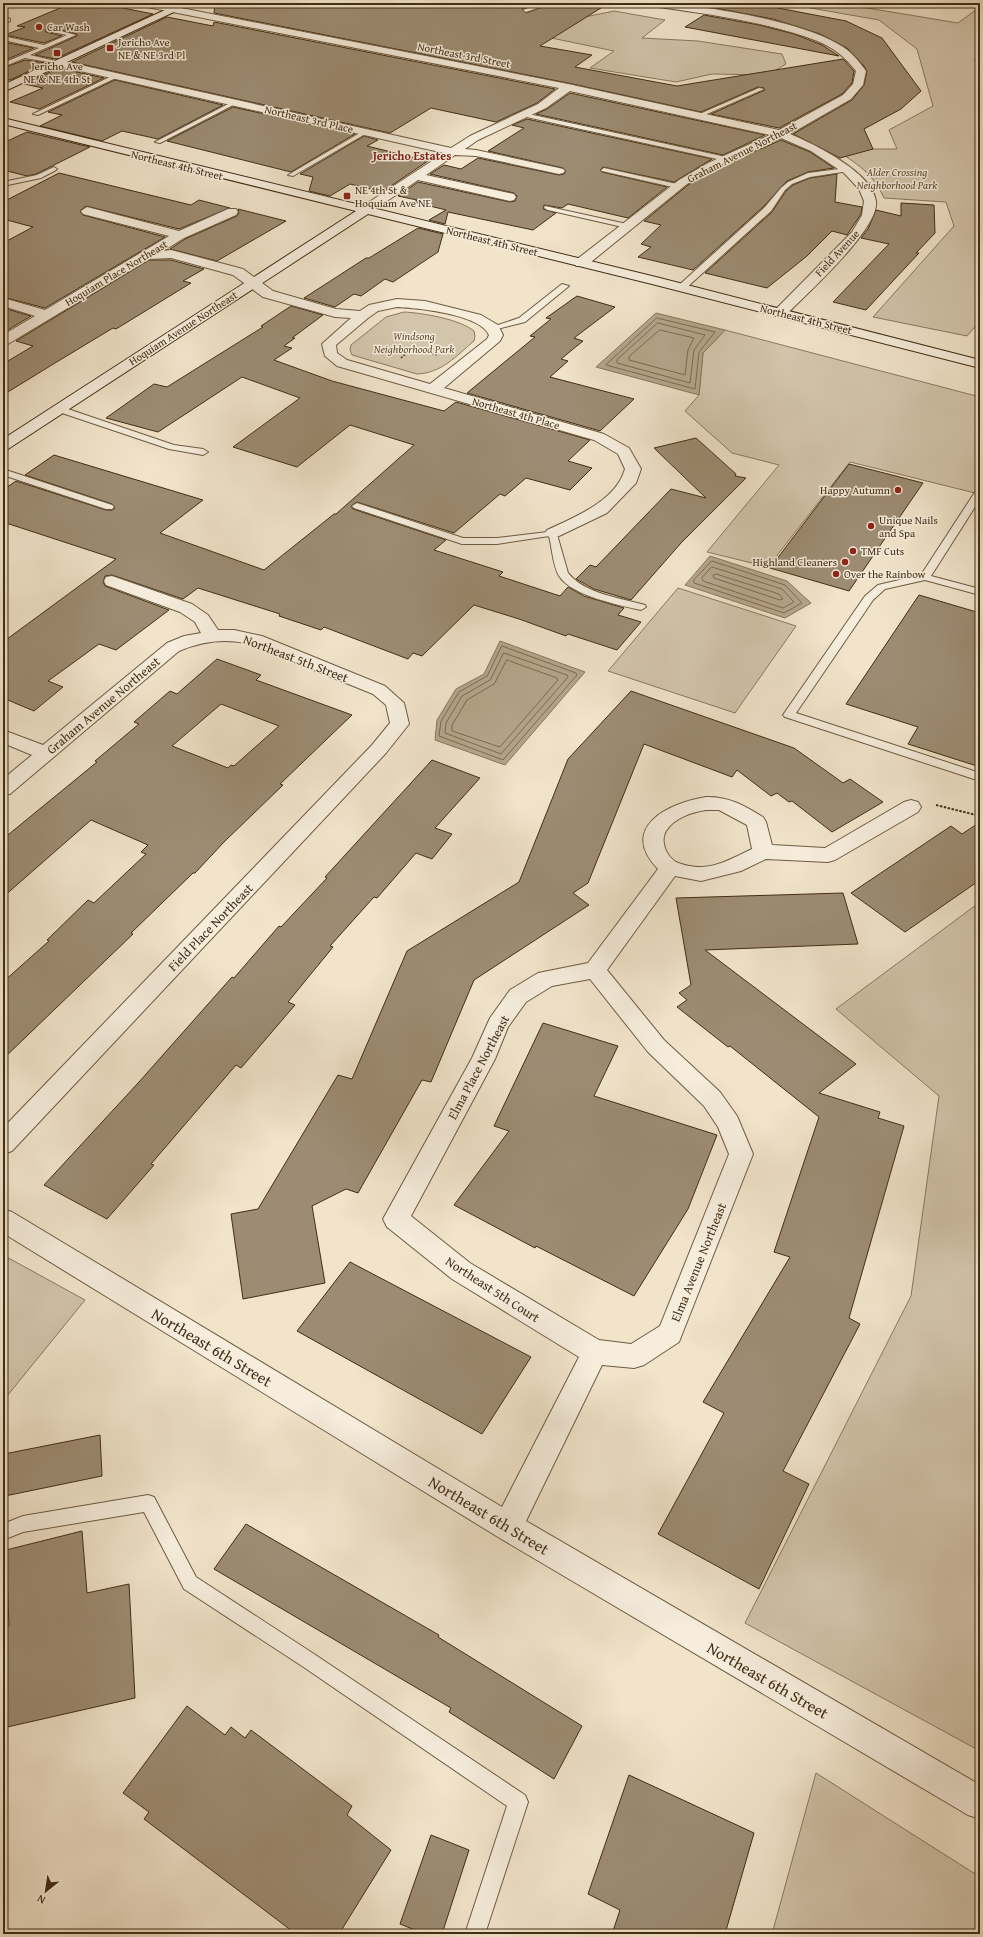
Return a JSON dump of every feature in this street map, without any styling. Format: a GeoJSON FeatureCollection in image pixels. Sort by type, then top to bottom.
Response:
{"type":"FeatureCollection","features":[{"type":"Feature","properties":{"kind":"street","name":"Northeast 3rd Street"},"geometry":{"type":"LineString","coordinates":[[142,3],[568,87],[781,134]]}},
{"type":"Feature","properties":{"kind":"street"},"geometry":{"type":"LineString","coordinates":[[3,89],[188,3]]}},
{"type":"Feature","properties":{"kind":"street"},"geometry":{"type":"LineString","coordinates":[[652,3],[680,5]]}},
{"type":"Feature","properties":{"kind":"street","name":"Graham Avenue Northeast"},"geometry":{"type":"LineString","coordinates":[[581,263],[677,186],[726,158],[781,134],[847,97],[858,85],[861,71],[849,56],[833,45],[804,33],[680,5]]}},
{"type":"Feature","properties":{"kind":"street","name":"Northeast 3rd Place"},"geometry":{"type":"LineString","coordinates":[[58,63],[454,152],[476,153],[559,171]]}},
{"type":"Feature","properties":{"kind":"street","name":"Hoquiam Avenue Northeast"},"geometry":{"type":"LineString","coordinates":[[3,446],[474,138],[542,106],[568,87]]}},
{"type":"Feature","properties":{"kind":"street","name":"Northeast 4th Street"},"geometry":{"type":"LineString","coordinates":[[3,121],[364,211],[780,312],[980,364]]}},
{"type":"Feature","properties":{"kind":"street","name":"Field Avenue"},"geometry":{"type":"LineString","coordinates":[[780,312],[857,234],[868,215],[870,200],[864,188],[847,170],[815,149],[781,134]]}},
{"type":"Feature","properties":{"kind":"street"},"geometry":{"type":"LineString","coordinates":[[416,176],[510,198]]}},
{"type":"Feature","properties":{"kind":"street"},"geometry":{"type":"LineString","coordinates":[[87,211],[180,235]]}},
{"type":"Feature","properties":{"kind":"street","name":"Hoquiam Place Northeast"},"geometry":{"type":"LineString","coordinates":[[3,341],[180,235],[232,212]]}},
{"type":"Feature","properties":{"kind":"street","name":"Northeast 4th Place"},"geometry":{"type":"LineString","coordinates":[[147,255],[171,254],[231,270],[238,272],[268,294],[335,313],[363,315]]}},
{"type":"Feature","properties":{"kind":"street"},"geometry":{"type":"LineString","coordinates":[[147,255],[155,262],[204,276]]}},
{"type":"Feature","properties":{"kind":"street"},"geometry":{"type":"LineString","coordinates":[[224,282],[252,283]]}},
{"type":"Feature","properties":{"kind":"street"},"geometry":{"type":"LineString","coordinates":[[3,302],[46,315]]}},
{"type":"Feature","properties":{"kind":"street","name":"Northeast 4th Place"},"geometry":{"type":"LineString","coordinates":[[493,328],[476,318],[409,302],[382,306],[363,315],[328,344],[328,350],[333,358],[342,363],[600,437],[624,451],[632,469],[630,480],[601,510],[553,533]]}},
{"type":"Feature","properties":{"kind":"street"},"geometry":{"type":"LineString","coordinates":[[433,389],[493,342],[496,335],[493,328]]}},
{"type":"Feature","properties":{"kind":"street"},"geometry":{"type":"LineString","coordinates":[[112,581],[186,608],[202,618],[212,636]]}},
{"type":"Feature","properties":{"kind":"street","name":"Northeast 5th Street"},"geometry":{"type":"LineString","coordinates":[[212,636],[234,635],[256,640],[379,690],[395,703]]}},
{"type":"Feature","properties":{"kind":"street","name":"Graham Avenue Northeast"},"geometry":{"type":"LineString","coordinates":[[3,789],[173,647],[190,640],[212,636]]}},
{"type":"Feature","properties":{"kind":"street","name":"Field Place Northeast"},"geometry":{"type":"LineString","coordinates":[[3,1144],[379,749],[400,724],[395,703]]}},
{"type":"Feature","properties":{"kind":"street"},"geometry":{"type":"LineString","coordinates":[[3,736],[46,754]]}},
{"type":"Feature","properties":{"kind":"street"},"geometry":{"type":"LineString","coordinates":[[763,852],[756,822],[736,810],[715,803],[694,805],[672,814],[658,827],[652,840],[657,855],[670,868],[701,874],[734,866],[763,852],[828,855],[911,807]]}},
{"type":"Feature","properties":{"kind":"street"},"geometry":{"type":"LineString","coordinates":[[595,970],[670,868]]}},
{"type":"Feature","properties":{"kind":"street","name":"Elma Place Northeast"},"geometry":{"type":"LineString","coordinates":[[396,1218],[483,1059],[498,1024],[518,996],[546,979],[595,970]]}},
{"type":"Feature","properties":{"kind":"street","name":"Elma Avenue Northeast"},"geometry":{"type":"LineString","coordinates":[[595,970],[656,1046],[712,1099],[729,1123],[741,1154],[670,1334],[634,1356],[595,1352]]}},
{"type":"Feature","properties":{"kind":"street","name":"Northeast 5th Court"},"geometry":{"type":"LineString","coordinates":[[396,1218],[461,1271],[595,1352]]}},
{"type":"Feature","properties":{"kind":"street","name":"Northeast 6th Street"},"geometry":{"type":"LineString","coordinates":[[3,1220],[508,1527],[980,1803]]}},
{"type":"Feature","properties":{"kind":"street"},"geometry":{"type":"LineString","coordinates":[[508,1527],[595,1352]]}},
{"type":"Feature","properties":{"kind":"lane"},"geometry":{"type":"LineString","coordinates":[[526,10],[549,3]]}},
{"type":"Feature","properties":{"kind":"lane"},"geometry":{"type":"LineString","coordinates":[[3,66],[73,35],[49,30]]}},
{"type":"Feature","properties":{"kind":"lane"},"geometry":{"type":"LineString","coordinates":[[3,38],[44,47]]}},
{"type":"Feature","properties":{"kind":"lane"},"geometry":{"type":"LineString","coordinates":[[26,56],[58,63]]}},
{"type":"Feature","properties":{"kind":"lane"},"geometry":{"type":"LineString","coordinates":[[36,114],[116,76]]}},
{"type":"Feature","properties":{"kind":"lane"},"geometry":{"type":"LineString","coordinates":[[698,116],[761,89]]}},
{"type":"Feature","properties":{"kind":"lane"},"geometry":{"type":"LineString","coordinates":[[158,142],[236,102]]}},
{"type":"Feature","properties":{"kind":"lane"},"geometry":{"type":"LineString","coordinates":[[524,115],[726,158]]}},
{"type":"Feature","properties":{"kind":"lane"},"geometry":{"type":"LineString","coordinates":[[291,175],[365,132]]}},
{"type":"Feature","properties":{"kind":"lane"},"geometry":{"type":"LineString","coordinates":[[3,184],[39,177],[54,170]]}},
{"type":"Feature","properties":{"kind":"lane"},"geometry":{"type":"LineString","coordinates":[[604,170],[677,186]]}},
{"type":"Feature","properties":{"kind":"lane"},"geometry":{"type":"LineString","coordinates":[[681,288],[768,209],[783,189],[790,183],[808,175],[847,170]]}},
{"type":"Feature","properties":{"kind":"lane"},"geometry":{"type":"LineString","coordinates":[[548,208],[627,226]]}},
{"type":"Feature","properties":{"kind":"lane"},"geometry":{"type":"LineString","coordinates":[[493,328],[522,320],[565,286]]}},
{"type":"Feature","properties":{"kind":"lane"},"geometry":{"type":"LineString","coordinates":[[59,409],[172,447],[203,452]]}},
{"type":"Feature","properties":{"kind":"lane"},"geometry":{"type":"LineString","coordinates":[[3,472],[109,507]]}},
{"type":"Feature","properties":{"kind":"lane"},"geometry":{"type":"LineString","coordinates":[[924,576],[980,492]]}},
{"type":"Feature","properties":{"kind":"lane"},"geometry":{"type":"LineString","coordinates":[[357,506],[462,541],[498,541],[553,533],[562,574],[566,579],[584,589],[641,607]]}},
{"type":"Feature","properties":{"kind":"lane"},"geometry":{"type":"LineString","coordinates":[[980,592],[924,576],[882,588],[870,598],[789,715],[980,777]]}},
{"type":"Feature","properties":{"kind":"lane"},"geometry":{"type":"LineString","coordinates":[[3,1532],[23,1524],[148,1502],[190,1583],[308,1660],[518,1802],[475,1934]]}},
{"type":"Feature","properties":{"kind":"path"},"geometry":{"type":"LineString","coordinates":[[911,807],[932,805],[980,816]]}},
{"type":"Feature","properties":{"kind":"green space","name":"Alder Crossing Neighborhood Park"},"geometry":{"type":"Polygon","coordinates":[[[837,3],[958,23],[980,7],[980,54],[974,60],[980,61],[980,321],[967,336],[873,317],[954,226],[946,202],[884,198],[875,182],[864,170],[835,149],[897,149],[889,130],[933,106],[917,49],[879,20],[788,4],[837,3]]]}},
{"type":"Feature","properties":{"kind":"green space"},"geometry":{"type":"Polygon","coordinates":[[[614,11],[665,20],[642,38],[698,41],[782,54],[786,64],[768,75],[712,74],[676,82],[590,68],[614,51],[542,36],[570,20],[614,11]]]}},
{"type":"Feature","properties":{"kind":"green space","name":"Windsong Neighborhood Park"},"geometry":{"type":"Polygon","coordinates":[[[404,312],[431,315],[459,323],[474,331],[474,341],[448,363],[434,371],[426,373],[417,374],[352,355],[350,350],[351,345],[386,317],[404,312]]]}},
{"type":"Feature","properties":{"kind":"green space"},"geometry":{"type":"Polygon","coordinates":[[[725,330],[980,397],[979,494],[850,462],[768,567],[707,552],[779,465],[732,453],[685,411],[699,395],[703,353],[725,330]]]}},
{"type":"Feature","properties":{"kind":"green space"},"geometry":{"type":"Polygon","coordinates":[[[678,588],[796,626],[735,713],[608,671],[678,588]]]}},
{"type":"Feature","properties":{"kind":"green space"},"geometry":{"type":"Polygon","coordinates":[[[980,902],[980,1751],[745,1623],[911,1296],[939,1096],[836,1009],[980,902]]]}},
{"type":"Feature","properties":{"kind":"green space"},"geometry":{"type":"Polygon","coordinates":[[[3,1255],[85,1300],[3,1401],[3,1255]]]}},
{"type":"Feature","properties":{"kind":"green space"},"geometry":{"type":"Polygon","coordinates":[[[816,1773],[980,1877],[980,1934],[772,1934],[816,1773]]]}},
{"type":"Feature","properties":{"kind":"water"},"geometry":{"type":"Polygon","coordinates":[[[656,313],[725,330],[703,353],[699,395],[596,367],[656,313]]]}},
{"type":"Feature","properties":{"kind":"water"},"geometry":{"type":"Polygon","coordinates":[[[710,556],[787,581],[811,603],[785,618],[685,585],[710,556]]]}},
{"type":"Feature","properties":{"kind":"water"},"geometry":{"type":"Polygon","coordinates":[[[500,641],[585,672],[505,765],[435,740],[437,720],[456,689],[484,674],[500,641]]]}},
{"type":"Feature","properties":{"kind":"building"},"geometry":{"type":"Polygon","coordinates":[[[72,3],[98,3],[153,14],[55,59],[35,55],[77,36],[77,34],[48,27],[45,30],[46,32],[62,36],[44,43],[5,35],[25,27],[17,26],[72,3]]]}},
{"type":"Feature","properties":{"kind":"building"},"geometry":{"type":"Polygon","coordinates":[[[215,3],[538,3],[522,9],[526,13],[553,3],[609,3],[540,46],[592,55],[575,67],[677,86],[843,59],[854,71],[852,83],[842,94],[779,128],[711,114],[765,90],[764,88],[758,87],[701,112],[568,83],[214,13],[215,3]]]}},
{"type":"Feature","properties":{"kind":"building"},"geometry":{"type":"Polygon","coordinates":[[[722,3],[752,3],[846,21],[882,38],[921,91],[901,109],[864,129],[873,149],[840,158],[793,134],[852,100],[864,85],[867,71],[864,66],[847,48],[820,34],[773,19],[715,8],[722,3]]]}},
{"type":"Feature","properties":{"kind":"building"},"geometry":{"type":"Polygon","coordinates":[[[704,15],[759,25],[794,34],[822,45],[839,56],[685,27],[704,15]]]}},
{"type":"Feature","properties":{"kind":"building"},"geometry":{"type":"Polygon","coordinates":[[[167,17],[213,26],[214,22],[555,89],[537,103],[496,122],[431,108],[390,133],[72,62],[167,17]]]}},
{"type":"Feature","properties":{"kind":"building"},"geometry":{"type":"Polygon","coordinates":[[[3,42],[34,48],[3,61],[3,42]]]}},
{"type":"Feature","properties":{"kind":"building"},"geometry":{"type":"Polygon","coordinates":[[[25,60],[46,63],[10,80],[3,79],[3,68],[25,60]]]}},
{"type":"Feature","properties":{"kind":"building"},"geometry":{"type":"Polygon","coordinates":[[[59,68],[104,78],[39,109],[10,102],[43,88],[24,84],[59,68]]]}},
{"type":"Feature","properties":{"kind":"building"},"geometry":{"type":"Polygon","coordinates":[[[115,80],[223,105],[158,139],[122,131],[102,141],[40,126],[62,115],[48,112],[115,80]]]}},
{"type":"Feature","properties":{"kind":"building"},"geometry":{"type":"Polygon","coordinates":[[[570,93],[765,135],[723,155],[536,114],[547,109],[570,93]]]}},
{"type":"Feature","properties":{"kind":"building"},"geometry":{"type":"Polygon","coordinates":[[[233,107],[355,134],[291,172],[167,141],[233,107]]]}},
{"type":"Feature","properties":{"kind":"building"},"geometry":{"type":"Polygon","coordinates":[[[527,119],[712,159],[674,182],[603,167],[600,170],[602,172],[667,187],[628,218],[568,204],[562,208],[544,205],[543,209],[556,213],[533,230],[448,212],[445,224],[429,220],[446,210],[414,202],[417,200],[398,196],[418,182],[510,202],[515,201],[517,196],[514,193],[430,174],[444,165],[461,169],[478,158],[559,175],[564,174],[566,171],[563,168],[488,151],[524,128],[512,125],[527,119]]]}},
{"type":"Feature","properties":{"kind":"building"},"geometry":{"type":"Polygon","coordinates":[[[27,132],[90,147],[36,174],[27,176],[3,170],[3,143],[27,132]]]}},
{"type":"Feature","properties":{"kind":"building"},"geometry":{"type":"Polygon","coordinates":[[[364,136],[378,140],[367,146],[428,161],[382,192],[350,184],[330,196],[309,191],[313,177],[300,174],[364,136]]]}},
{"type":"Feature","properties":{"kind":"building"},"geometry":{"type":"Polygon","coordinates":[[[781,140],[810,152],[834,168],[808,172],[787,181],[764,206],[693,270],[638,257],[651,247],[641,244],[661,225],[644,221],[688,185],[717,168],[781,140]]]}},
{"type":"Feature","properties":{"kind":"building"},"geometry":{"type":"Polygon","coordinates":[[[59,173],[191,205],[199,200],[230,208],[179,229],[86,206],[80,211],[83,215],[165,237],[45,308],[3,297],[3,243],[33,227],[3,219],[3,202],[59,173]]]}},
{"type":"Feature","properties":{"kind":"building"},"geometry":{"type":"Polygon","coordinates":[[[837,174],[835,202],[862,207],[861,214],[847,235],[832,231],[807,256],[767,288],[705,273],[772,212],[786,191],[793,185],[810,178],[837,174]]]}},
{"type":"Feature","properties":{"kind":"building"},"geometry":{"type":"Polygon","coordinates":[[[901,203],[934,205],[935,233],[916,253],[919,253],[866,310],[833,302],[889,244],[861,238],[868,229],[876,210],[901,216],[901,203]]]}},
{"type":"Feature","properties":{"kind":"building"},"geometry":{"type":"Polygon","coordinates":[[[238,209],[286,221],[217,261],[170,249],[185,239],[237,216],[239,213],[238,209]]]}},
{"type":"Feature","properties":{"kind":"building"},"geometry":{"type":"Polygon","coordinates":[[[418,228],[443,234],[438,252],[393,282],[385,279],[361,296],[354,294],[335,307],[304,298],[366,258],[369,258],[418,228]]]}},
{"type":"Feature","properties":{"kind":"building"},"geometry":{"type":"Polygon","coordinates":[[[149,260],[171,260],[204,269],[183,281],[191,283],[116,329],[113,328],[3,395],[3,364],[33,346],[16,341],[149,260]]]}},
{"type":"Feature","properties":{"kind":"building"},"geometry":{"type":"Polygon","coordinates":[[[577,296],[615,307],[574,338],[583,341],[561,359],[568,361],[550,377],[634,399],[600,431],[467,393],[535,337],[530,336],[551,319],[546,318],[577,296]]]}},
{"type":"Feature","properties":{"kind":"building"},"geometry":{"type":"Polygon","coordinates":[[[291,306],[323,315],[292,338],[295,338],[284,346],[292,348],[274,360],[332,381],[444,411],[456,402],[590,440],[568,461],[592,468],[570,490],[526,478],[505,496],[500,494],[454,533],[357,502],[351,506],[353,509],[446,540],[434,550],[503,572],[499,576],[560,596],[568,587],[584,596],[624,608],[618,615],[641,622],[617,650],[568,634],[566,636],[474,605],[422,656],[413,653],[408,659],[324,627],[321,630],[279,616],[280,614],[198,588],[183,599],[112,575],[105,576],[103,582],[105,586],[169,610],[116,650],[99,644],[48,681],[63,687],[34,711],[3,698],[3,642],[116,559],[3,522],[3,490],[16,481],[106,510],[112,510],[115,508],[112,504],[25,475],[54,455],[203,500],[160,533],[264,570],[334,514],[336,514],[414,445],[350,425],[297,467],[233,447],[300,398],[242,377],[158,432],[106,418],[154,384],[167,387],[263,327],[261,326],[291,306]]]}},
{"type":"Feature","properties":{"kind":"building"},"geometry":{"type":"Polygon","coordinates":[[[3,308],[31,316],[3,333],[3,308]]]}},
{"type":"Feature","properties":{"kind":"building"},"geometry":{"type":"Polygon","coordinates":[[[696,438],[736,474],[735,476],[746,478],[681,543],[631,600],[594,589],[576,579],[590,565],[596,567],[671,489],[706,498],[654,448],[696,438]]]}},
{"type":"Feature","properties":{"kind":"building"},"geometry":{"type":"Polygon","coordinates":[[[849,464],[923,483],[849,591],[770,568],[849,464]]]}},
{"type":"Feature","properties":{"kind":"building"},"geometry":{"type":"Polygon","coordinates":[[[919,595],[980,613],[980,767],[908,744],[918,727],[846,704],[919,595]]]}},
{"type":"Feature","properties":{"kind":"building"},"geometry":{"type":"Polygon","coordinates":[[[217,659],[261,675],[256,680],[352,715],[280,784],[283,785],[224,842],[195,873],[193,873],[131,933],[133,934],[3,1059],[3,982],[49,941],[47,940],[88,900],[94,903],[146,854],[141,852],[148,845],[91,820],[3,897],[3,839],[97,762],[95,761],[139,724],[134,722],[170,691],[177,694],[217,659]],[[221,704],[172,746],[228,768],[231,765],[234,766],[279,726],[221,704]]]}},
{"type":"Feature","properties":{"kind":"building"},"geometry":{"type":"Polygon","coordinates":[[[631,691],[794,748],[843,783],[850,779],[883,802],[832,832],[792,801],[789,802],[777,793],[771,796],[737,770],[732,777],[644,744],[588,883],[573,893],[589,905],[474,980],[431,1082],[422,1080],[358,1193],[346,1189],[312,1206],[325,1283],[243,1299],[231,1214],[258,1209],[338,1075],[352,1079],[407,951],[519,882],[568,759],[631,691]]]}},
{"type":"Feature","properties":{"kind":"building"},"geometry":{"type":"Polygon","coordinates":[[[432,760],[480,778],[435,828],[452,834],[432,859],[416,853],[377,898],[374,897],[330,946],[333,947],[288,1002],[295,1005],[241,1068],[236,1065],[151,1164],[154,1165],[107,1219],[44,1185],[139,1082],[232,977],[234,978],[279,926],[281,927],[327,878],[325,877],[432,760]]]}},
{"type":"Feature","properties":{"kind":"building"},"geometry":{"type":"Polygon","coordinates":[[[980,822],[980,880],[905,932],[851,893],[951,826],[962,834],[980,822]]]}},
{"type":"Feature","properties":{"kind":"building"},"geometry":{"type":"Polygon","coordinates":[[[843,893],[858,944],[705,950],[856,1064],[819,1093],[880,1112],[878,1118],[904,1126],[849,1318],[860,1324],[783,1471],[809,1484],[759,1589],[658,1534],[724,1413],[703,1402],[790,1257],[774,1252],[819,1117],[730,1046],[728,1047],[677,1007],[687,1000],[679,993],[691,985],[676,898],[843,893]]]}},
{"type":"Feature","properties":{"kind":"building"},"geometry":{"type":"Polygon","coordinates":[[[543,1023],[618,1046],[594,1096],[717,1135],[688,1209],[634,1296],[536,1246],[535,1248],[454,1205],[509,1131],[494,1126],[543,1023]]]}},
{"type":"Feature","properties":{"kind":"building"},"geometry":{"type":"Polygon","coordinates":[[[350,1262],[531,1357],[482,1434],[297,1331],[350,1262]]]}},
{"type":"Feature","properties":{"kind":"building"},"geometry":{"type":"Polygon","coordinates":[[[100,1435],[102,1476],[5,1496],[4,1454],[100,1435]]]}},
{"type":"Feature","properties":{"kind":"building"},"geometry":{"type":"Polygon","coordinates":[[[246,1524],[439,1635],[438,1637],[582,1726],[554,1779],[449,1712],[451,1708],[214,1569],[246,1524]]]}},
{"type":"Feature","properties":{"kind":"building"},"geometry":{"type":"Polygon","coordinates":[[[82,1531],[87,1593],[129,1584],[135,1698],[3,1728],[3,1627],[9,1626],[6,1550],[82,1531]]]}},
{"type":"Feature","properties":{"kind":"building"},"geometry":{"type":"Polygon","coordinates":[[[187,1706],[225,1735],[231,1727],[245,1738],[251,1730],[352,1806],[347,1815],[391,1850],[339,1934],[296,1934],[144,1819],[149,1812],[123,1793],[187,1706]]]}},
{"type":"Feature","properties":{"kind":"building"},"geometry":{"type":"Polygon","coordinates":[[[629,1775],[754,1833],[725,1934],[612,1934],[620,1910],[588,1894],[629,1775]]]}},
{"type":"Feature","properties":{"kind":"building"},"geometry":{"type":"Polygon","coordinates":[[[431,1835],[469,1850],[442,1934],[425,1934],[400,1924],[431,1835]]]}},
{"type":"Feature","properties":{"kind":"place","name":"Car Wash"},"geometry":{"type":"Point","coordinates":[39,27]}},
{"type":"Feature","properties":{"kind":"place","name":"Jericho Ave NE & NE 3rd Pl"},"geometry":{"type":"Point","coordinates":[110,48]}},
{"type":"Feature","properties":{"kind":"place","name":"Jericho Ave NE & NE 4th St"},"geometry":{"type":"Point","coordinates":[57,53]}},
{"type":"Feature","properties":{"kind":"place","name":"NE 4th St & Hoquiam Ave NE"},"geometry":{"type":"Point","coordinates":[347,196]}},
{"type":"Feature","properties":{"kind":"place","name":"Happy Autumn"},"geometry":{"type":"Point","coordinates":[898,490]}},
{"type":"Feature","properties":{"kind":"place","name":"Unique Nails and Spa"},"geometry":{"type":"Point","coordinates":[871,526]}},
{"type":"Feature","properties":{"kind":"place","name":"TMF Cuts"},"geometry":{"type":"Point","coordinates":[853,551]}},
{"type":"Feature","properties":{"kind":"place","name":"Highland Cleaners"},"geometry":{"type":"Point","coordinates":[845,562]}},
{"type":"Feature","properties":{"kind":"place","name":"Over the Rainbow"},"geometry":{"type":"Point","coordinates":[836,574]}},
{"type":"Feature","properties":{"kind":"district","name":"Jericho Estates"},"geometry":{"type":"Point","coordinates":[412,156]}}]}
